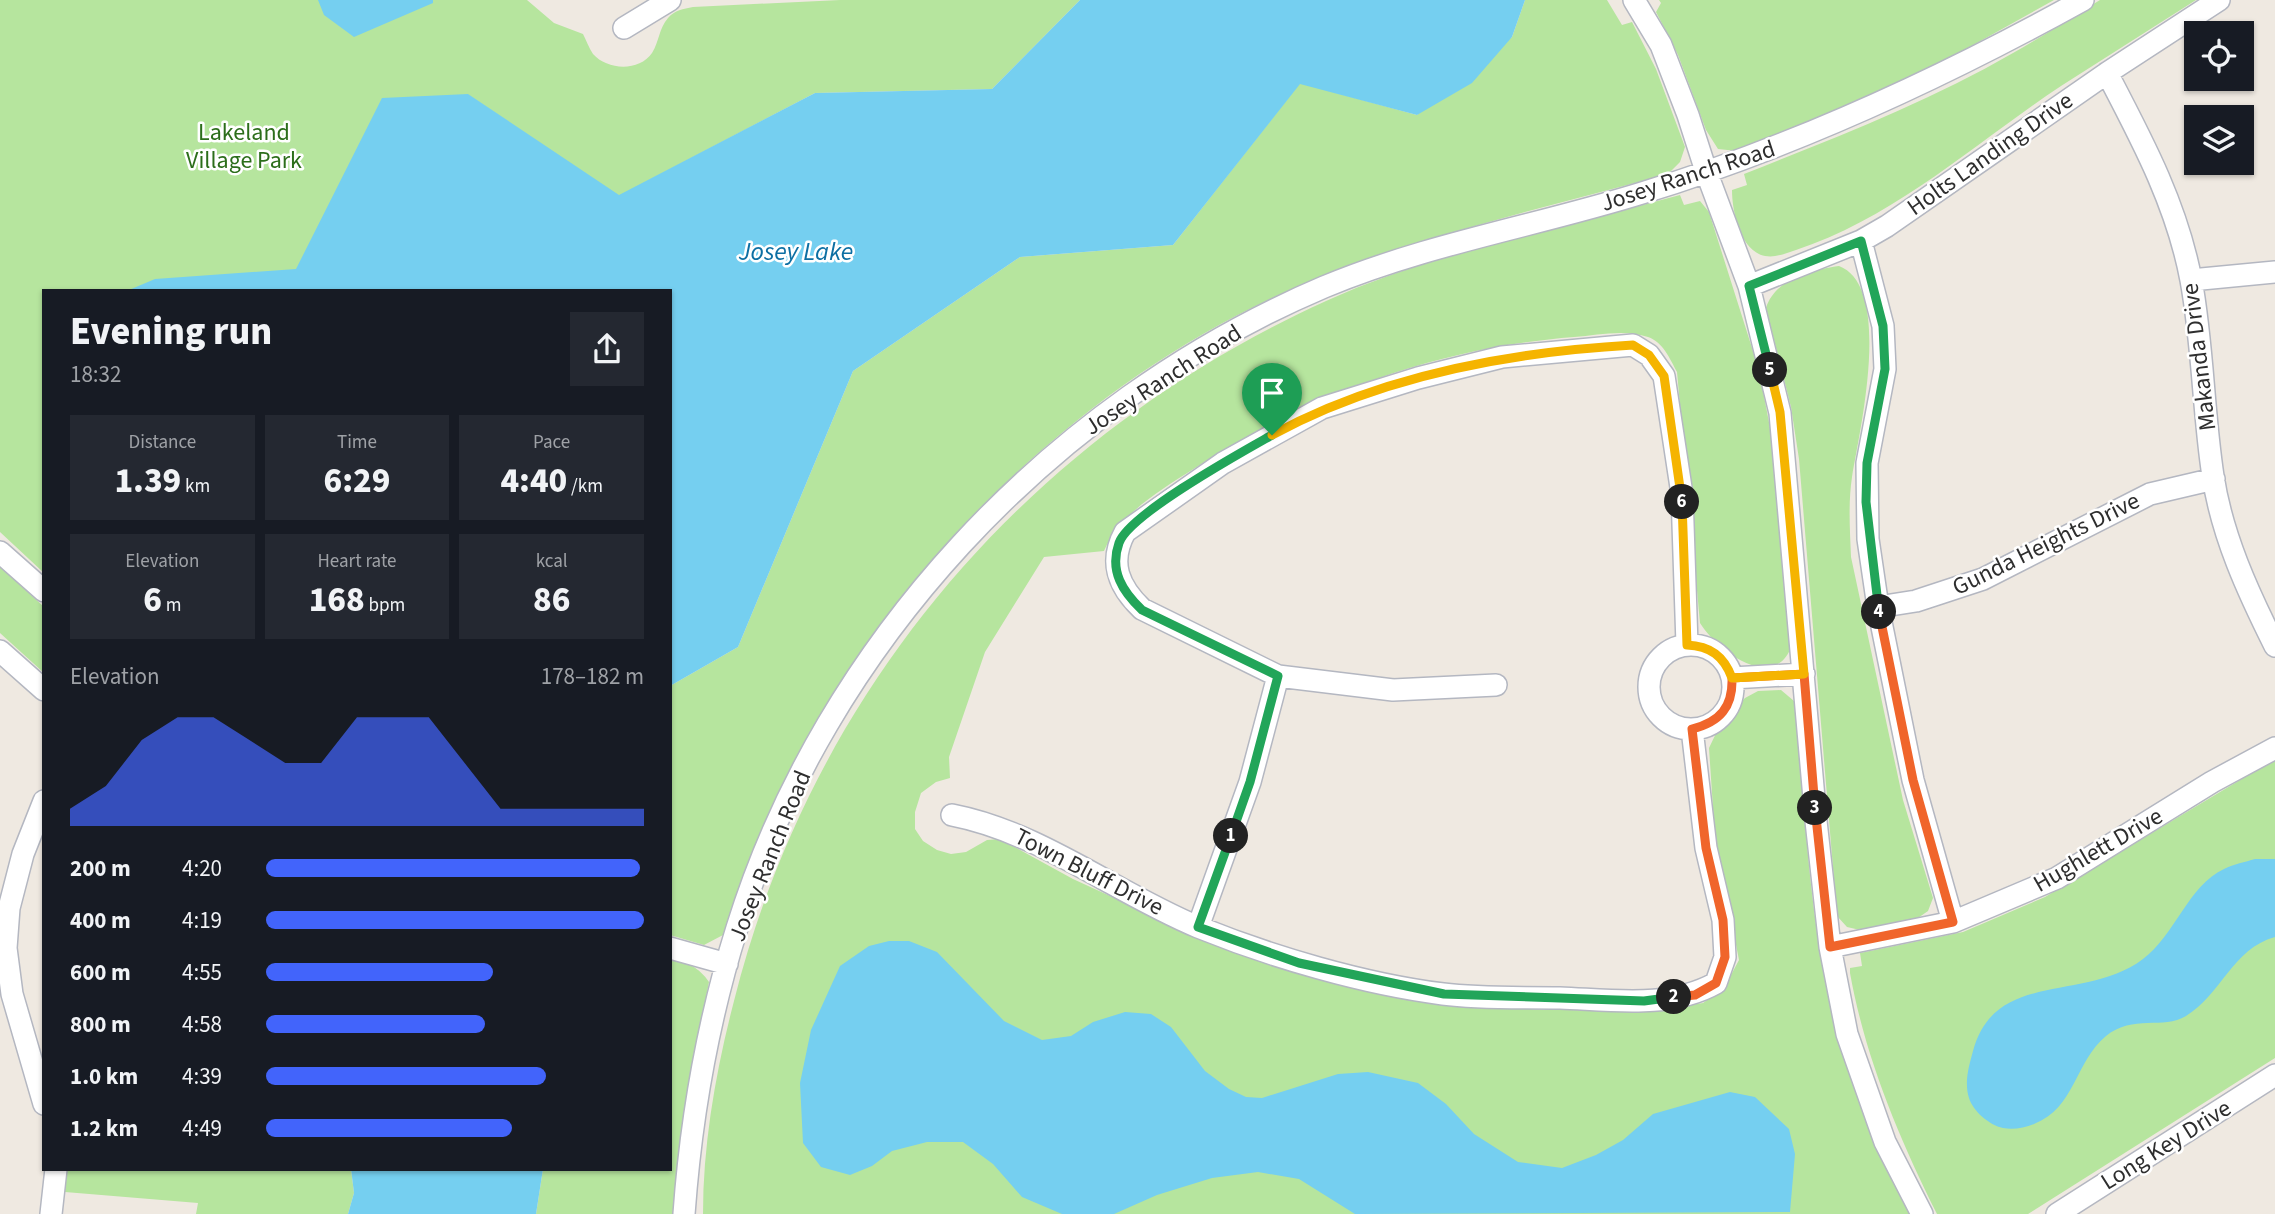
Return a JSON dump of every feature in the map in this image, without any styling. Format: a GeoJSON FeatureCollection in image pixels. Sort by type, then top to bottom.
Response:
{"type":"FeatureCollection","features":[{"type":"Feature","properties":{"kind":"street"},"geometry":{"type":"LineString","coordinates":[[624,28],[670,0]]}},
{"type":"Feature","properties":{"kind":"street"},"geometry":{"type":"LineString","coordinates":[[1634,0],[1661,45],[1749,286],[1780,412],[1816,821],[1830,947],[1847,1034],[1885,1142],[1922,1214]]}},
{"type":"Feature","properties":{"kind":"street","name":"Josey Ranch Road"},"geometry":{"type":"LineString","coordinates":[[684,1214],[696,1101],[727,964],[738,924],[780,819],[837,711],[882,643],[927,582],[979,525],[1034,472],[1090,425],[1158,377],[1229,335],[1322,288],[1463,239],[1641,194],[1837,123],[1944,73],[2083,0]]}},
{"type":"Feature","properties":{"kind":"street","name":"Holts Landing Drive"},"geometry":{"type":"LineString","coordinates":[[1749,286],[1861,241],[2219,0]]}},
{"type":"Feature","properties":{"kind":"street","name":"Makanda Drive"},"geometry":{"type":"LineString","coordinates":[[2107,73],[2149,153],[2172,209],[2191,280],[2214,479],[2229,541],[2250,595],[2275,646]]}},
{"type":"Feature","properties":{"kind":"street"},"geometry":{"type":"LineString","coordinates":[[1861,241],[1883,326],[1885,369],[1867,463],[1866,502],[1878,607],[1913,780],[1953,922]]}},
{"type":"Feature","properties":{"kind":"street"},"geometry":{"type":"LineString","coordinates":[[2191,280],[2275,272]]}},
{"type":"Feature","properties":{"kind":"street"},"geometry":{"type":"LineString","coordinates":[[1496,685],[1393,691],[1278,676],[1142,610],[1126,594],[1116,568],[1119,542],[1125,532],[1223,463],[1322,408],[1418,378],[1502,357],[1633,345],[1649,355],[1664,376],[1682,494],[1687,645]]}},
{"type":"Feature","properties":{"kind":"street","name":"Gunda Heights Drive"},"geometry":{"type":"LineString","coordinates":[[1878,607],[1916,601],[1983,579],[2150,494],[2214,479]]}},
{"type":"Feature","properties":{"kind":"street"},"geometry":{"type":"LineString","coordinates":[[0,552],[42,589]]}},
{"type":"Feature","properties":{"kind":"street"},"geometry":{"type":"LineString","coordinates":[[1687,645],[1711,650],[1728,667],[1732,678],[1732,693],[1724,712],[1707,726],[1692,729],[1678,727],[1655,710],[1650,697],[1653,668],[1667,653],[1687,645]]}},
{"type":"Feature","properties":{"kind":"street"},"geometry":{"type":"LineString","coordinates":[[0,651],[42,688]]}},
{"type":"Feature","properties":{"kind":"street"},"geometry":{"type":"LineString","coordinates":[[1732,678],[1804,674]]}},
{"type":"Feature","properties":{"kind":"street"},"geometry":{"type":"LineString","coordinates":[[1198,927],[1250,782],[1278,676]]}},
{"type":"Feature","properties":{"kind":"street","name":"Town Bluff Drive"},"geometry":{"type":"LineString","coordinates":[[952,815],[1008,829],[1110,885],[1198,927],[1299,963],[1444,994],[1644,1001],[1695,995],[1716,983],[1725,957],[1723,920],[1706,848],[1692,729]]}},
{"type":"Feature","properties":{"kind":"street","name":"Hughlett Drive"},"geometry":{"type":"LineString","coordinates":[[1830,947],[1953,922],[2057,878],[2212,782],[2275,748]]}},
{"type":"Feature","properties":{"kind":"street"},"geometry":{"type":"LineString","coordinates":[[42,806],[23,854],[9,908],[6,948],[9,1023],[42,1099]]}},
{"type":"Feature","properties":{"kind":"street"},"geometry":{"type":"LineString","coordinates":[[672,949],[727,964]]}},
{"type":"Feature","properties":{"kind":"street","name":"Long Key Drive"},"geometry":{"type":"LineString","coordinates":[[2057,1214],[2275,1075]]}},
{"type":"Feature","properties":{"kind":"street"},"geometry":{"type":"LineString","coordinates":[[51,1214],[56,1171]]}},
{"type":"Feature","properties":{"kind":"green space","name":"Lakeland Village Park"},"geometry":{"type":"Polygon","coordinates":[[[0,0],[527,0],[554,23],[583,34],[593,54],[599,59],[623,67],[646,59],[652,53],[668,18],[676,12],[693,7],[840,0],[1080,0],[992,89],[815,93],[619,196],[468,95],[350,289],[42,289],[42,571],[0,532],[0,0]]]}},
{"type":"Feature","properties":{"kind":"green space"},"geometry":{"type":"Polygon","coordinates":[[[1525,0],[1607,0],[1622,25],[1632,22],[1656,69],[1685,147],[1680,162],[1668,174],[1447,234],[1317,279],[1216,327],[1120,388],[1031,460],[949,542],[876,632],[813,729],[761,831],[723,935],[704,945],[672,936],[672,685],[738,647],[853,371],[1020,257],[1173,245],[1300,83],[1417,115],[1512,37],[1525,0]]]}},
{"type":"Feature","properties":{"kind":"green space"},"geometry":{"type":"Polygon","coordinates":[[[1659,0],[2054,0],[1903,84],[1737,151],[1718,149],[1706,130],[1678,55],[1656,12],[1661,3],[1659,0]]]}},
{"type":"Feature","properties":{"kind":"green space"},"geometry":{"type":"Polygon","coordinates":[[[2100,0],[2196,0],[2061,86],[1934,177],[1868,218],[1833,236],[1777,256],[1765,256],[1749,247],[1736,219],[1732,190],[1747,185],[1744,174],[1948,88],[2024,47],[2100,0]]]}},
{"type":"Feature","properties":{"kind":"green space"},"geometry":{"type":"Polygon","coordinates":[[[1680,195],[1684,205],[1700,201],[1709,212],[1759,370],[1772,438],[1792,645],[1784,659],[1773,666],[1760,667],[1746,663],[1719,645],[1700,623],[1677,372],[1658,343],[1648,337],[1630,333],[1611,333],[1472,352],[1375,379],[1281,419],[1236,443],[1154,495],[1120,526],[1104,551],[1044,557],[985,652],[949,757],[950,778],[936,782],[921,793],[915,812],[915,829],[923,841],[937,850],[951,854],[966,852],[987,840],[1000,839],[1073,879],[1193,934],[1470,1004],[1542,1010],[1678,1007],[1703,1003],[1724,988],[1739,960],[1715,838],[1709,748],[1720,725],[1745,698],[1758,691],[1781,690],[1794,701],[1796,710],[1812,892],[1823,964],[1837,1028],[1864,1109],[1910,1214],[703,1214],[705,1160],[712,1107],[734,1001],[770,886],[818,777],[879,676],[949,583],[1030,498],[1121,422],[1219,356],[1326,301],[1368,283],[1455,254],[1680,195]]]}},
{"type":"Feature","properties":{"kind":"green space"},"geometry":{"type":"Polygon","coordinates":[[[1839,266],[1856,279],[1865,302],[1869,330],[1869,363],[1851,487],[1851,557],[1903,800],[1933,898],[1928,911],[1915,920],[1860,930],[1847,927],[1837,916],[1799,459],[1791,407],[1766,308],[1777,290],[1786,283],[1806,273],[1839,266]]]}},
{"type":"Feature","properties":{"kind":"green space"},"geometry":{"type":"Polygon","coordinates":[[[0,566],[42,605],[42,671],[0,633],[0,566]]]}},
{"type":"Feature","properties":{"kind":"green space"},"geometry":{"type":"Polygon","coordinates":[[[2275,759],[2275,1058],[2028,1214],[1937,1214],[1909,1156],[1874,1066],[1850,973],[1850,968],[1862,966],[1860,953],[1963,932],[2045,897],[2275,759]]]}},
{"type":"Feature","properties":{"kind":"green space"},"geometry":{"type":"Polygon","coordinates":[[[672,959],[692,966],[709,982],[696,1049],[678,1214],[536,1214],[543,1171],[672,1171],[672,959]]]}},
{"type":"Feature","properties":{"kind":"green space"},"geometry":{"type":"Polygon","coordinates":[[[66,1171],[351,1171],[354,1193],[348,1214],[196,1214],[198,1203],[65,1192],[66,1171]]]}},
{"type":"Feature","properties":{"kind":"water"},"geometry":{"type":"Polygon","coordinates":[[[318,0],[433,0],[433,3],[354,37],[324,15],[318,0]]]}},
{"type":"Feature","properties":{"kind":"water","name":"Josey Lake"},"geometry":{"type":"Polygon","coordinates":[[[1080,0],[1525,0],[1512,37],[1472,83],[1417,115],[1300,84],[1173,245],[1020,257],[853,371],[738,647],[672,685],[672,289],[131,289],[155,279],[296,269],[382,98],[468,94],[619,195],[815,93],[992,89],[1080,0]]]}},
{"type":"Feature","properties":{"kind":"water"},"geometry":{"type":"Polygon","coordinates":[[[2255,859],[2275,859],[2275,937],[2248,951],[2209,996],[2186,1016],[2168,1022],[2127,1026],[2106,1036],[2087,1059],[2067,1096],[2048,1116],[2026,1127],[2007,1129],[1992,1124],[1978,1112],[1971,1103],[1968,1092],[1969,1068],[1984,1025],[2001,1008],[2021,997],[2120,972],[2143,959],[2164,937],[2191,899],[2211,877],[2228,867],[2255,859]]]}},
{"type":"Feature","properties":{"kind":"water"},"geometry":{"type":"Polygon","coordinates":[[[889,941],[909,941],[937,952],[1004,1021],[1042,1040],[1071,1036],[1093,1022],[1125,1012],[1151,1014],[1171,1027],[1205,1071],[1229,1089],[1246,1097],[1262,1098],[1338,1074],[1368,1072],[1418,1083],[1446,1104],[1474,1134],[1518,1162],[1562,1168],[1596,1155],[1623,1140],[1653,1114],[1730,1092],[1755,1097],[1789,1129],[1795,1154],[1790,1212],[1355,1214],[1299,1179],[1258,1172],[1212,1178],[1157,1195],[1114,1214],[1062,1214],[1022,1197],[993,1164],[963,1142],[927,1142],[892,1151],[872,1166],[850,1175],[821,1167],[803,1143],[800,1083],[811,1030],[840,966],[869,946],[889,941]]]}},
{"type":"Feature","properties":{"kind":"water"},"geometry":{"type":"Polygon","coordinates":[[[351,1171],[543,1171],[536,1214],[348,1214],[354,1193],[351,1171]]]}},
{"type":"Feature","properties":{"kind":"route"},"geometry":{"type":"LineString","coordinates":[[1272,435],[1223,463],[1125,532],[1119,542],[1116,556],[1119,582],[1126,594],[1142,610],[1278,676],[1250,782],[1198,927],[1299,963],[1444,994],[1644,1001],[1695,995],[1716,983],[1725,957],[1723,920],[1706,848],[1692,729],[1707,726],[1719,718],[1728,706],[1732,693],[1732,678],[1804,674],[1830,947],[1953,922],[1913,780],[1878,607],[1868,539],[1867,463],[1885,369],[1883,326],[1861,241],[1749,286],[1780,412],[1797,572],[1804,674],[1783,675],[1732,678],[1728,667],[1711,650],[1687,645],[1682,494],[1664,376],[1649,355],[1633,345],[1502,357],[1418,378],[1322,408],[1272,435]]}}]}
